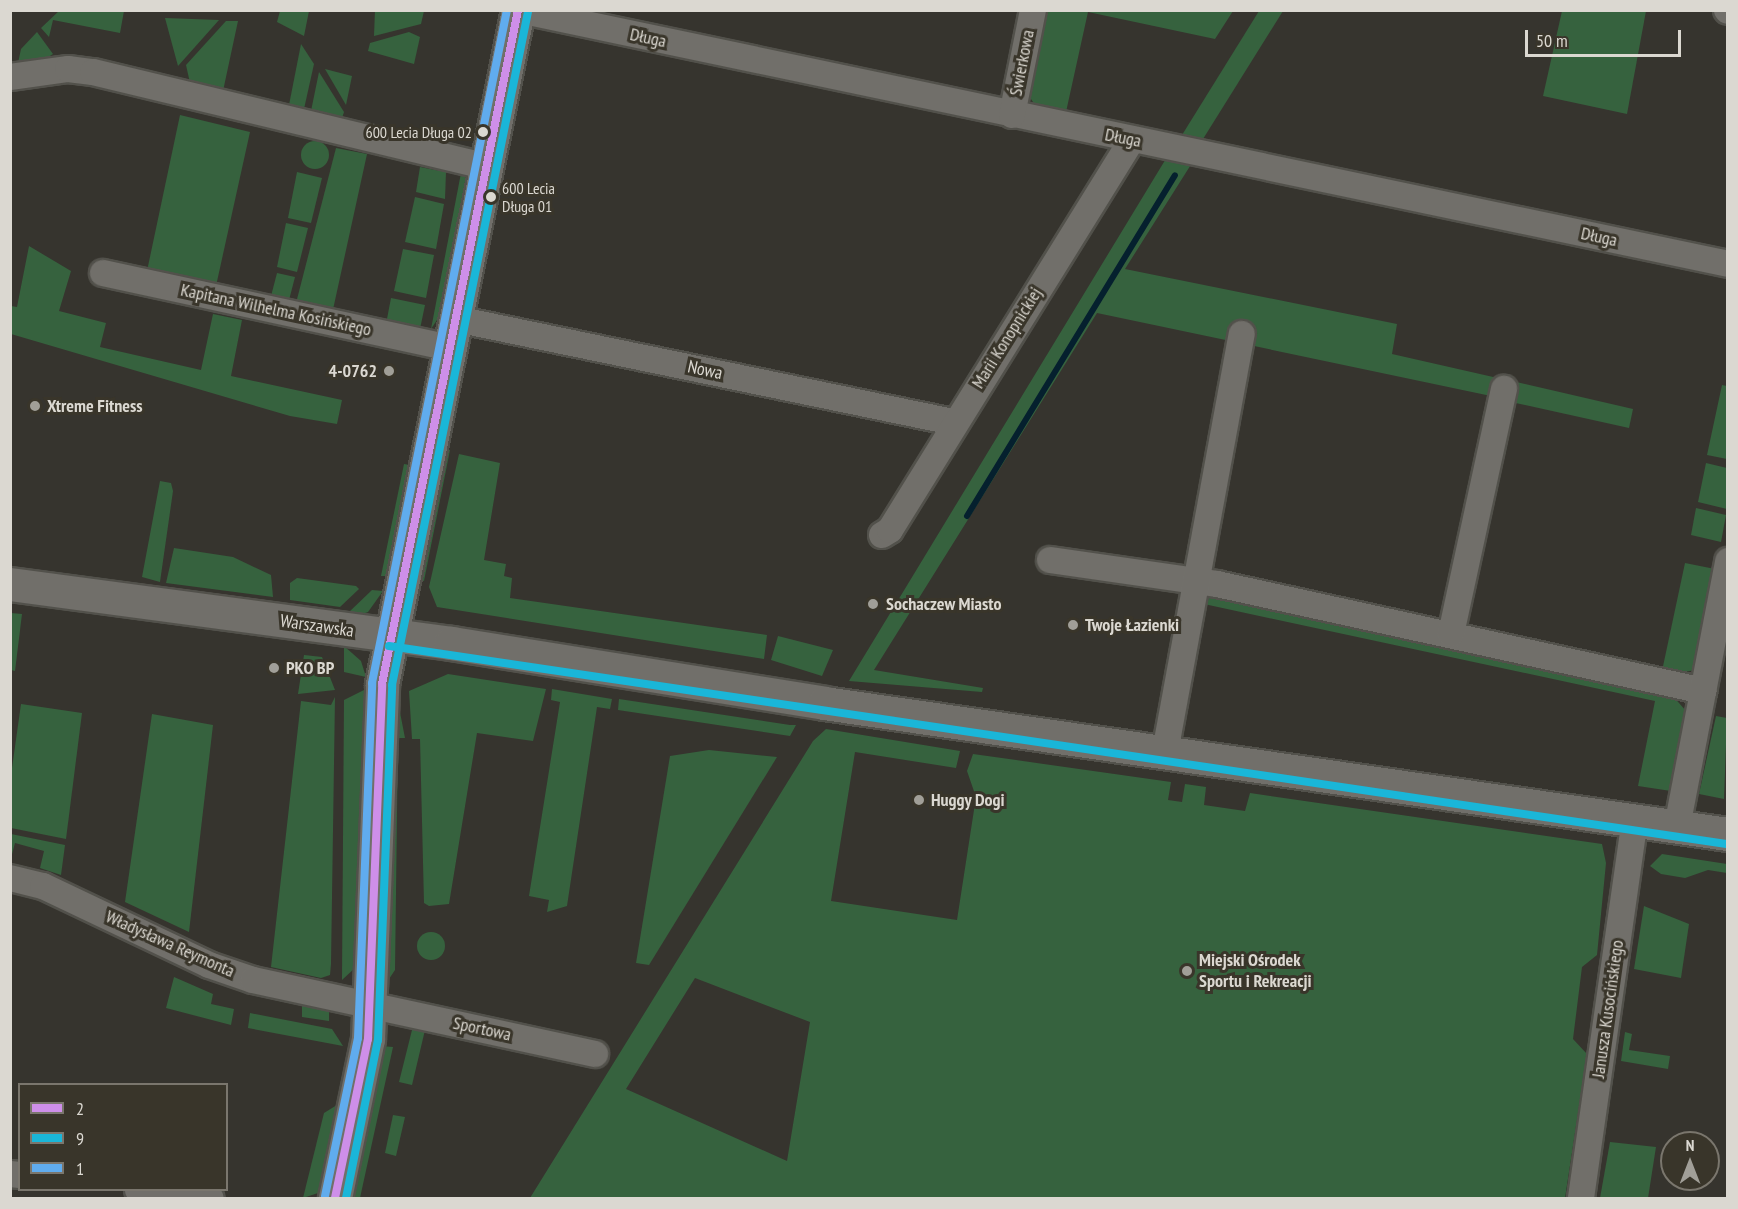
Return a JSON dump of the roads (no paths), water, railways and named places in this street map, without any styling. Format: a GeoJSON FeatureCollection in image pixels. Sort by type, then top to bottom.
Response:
{"type":"FeatureCollection","features":[{"type":"Feature","properties":{"kind":"street","name":"Długa"},"geometry":{"type":"LineString","coordinates":[[519,10],[1728,264]]}},
{"type":"Feature","properties":{"kind":"street"},"geometry":{"type":"LineString","coordinates":[[336,1198],[363,1084],[369,1005],[378,738],[391,636],[519,10]]}},
{"type":"Feature","properties":{"kind":"street","name":"Świerkowa"},"geometry":{"type":"LineString","coordinates":[[1012,115],[1033,10]]}},
{"type":"Feature","properties":{"kind":"street"},"geometry":{"type":"LineString","coordinates":[[10,77],[68,69],[93,72],[488,167]]}},
{"type":"Feature","properties":{"kind":"street","name":"Marii Konopnickiej"},"geometry":{"type":"LineString","coordinates":[[882,535],[890,530],[953,422],[1132,140]]}},
{"type":"Feature","properties":{"kind":"street","name":"Kapitana Wilhelma Kosińskiego"},"geometry":{"type":"LineString","coordinates":[[103,273],[453,333]]}},
{"type":"Feature","properties":{"kind":"street","name":"Nowa"},"geometry":{"type":"LineString","coordinates":[[453,333],[953,422]]}},
{"type":"Feature","properties":{"kind":"street"},"geometry":{"type":"LineString","coordinates":[[1165,752],[1242,334]]}},
{"type":"Feature","properties":{"kind":"street"},"geometry":{"type":"LineString","coordinates":[[1451,634],[1504,389]]}},
{"type":"Feature","properties":{"kind":"street"},"geometry":{"type":"LineString","coordinates":[[1050,560],[1196,582],[1451,634],[1703,691]]}},
{"type":"Feature","properties":{"kind":"street"},"geometry":{"type":"LineString","coordinates":[[1677,827],[1727,569]]}},
{"type":"Feature","properties":{"kind":"street","name":"Warszawska"},"geometry":{"type":"LineString","coordinates":[[10,584],[391,636],[1728,834]]}},
{"type":"Feature","properties":{"kind":"street","name":"Janusza Kusocińskiego"},"geometry":{"type":"LineString","coordinates":[[1581,1198],[1635,820]]}},
{"type":"Feature","properties":{"kind":"street","name":"Władysława Reymonta"},"geometry":{"type":"LineString","coordinates":[[10,878],[43,886],[231,973],[369,1005]]}},
{"type":"Feature","properties":{"kind":"street","name":"Sportowa"},"geometry":{"type":"LineString","coordinates":[[369,1005],[595,1054]]}},
{"type":"Feature","properties":{"kind":"street"},"geometry":{"type":"LineString","coordinates":[[147,1191],[211,1198]]}},
{"type":"Feature","properties":{"kind":"waterway"},"geometry":{"type":"LineString","coordinates":[[967,516],[1175,175]]}},
{"type":"Feature","properties":{"kind":"place","name":"600 Lecia Długa 02"},"geometry":{"type":"Point","coordinates":[483,132]}},
{"type":"Feature","properties":{"kind":"place","name":"600 Lecia Długa 01"},"geometry":{"type":"Point","coordinates":[491,197]}},
{"type":"Feature","properties":{"kind":"place","name":"4-0762"},"geometry":{"type":"Point","coordinates":[389,371]}},
{"type":"Feature","properties":{"kind":"place","name":"Xtreme Fitness"},"geometry":{"type":"Point","coordinates":[35,406]}},
{"type":"Feature","properties":{"kind":"place","name":"Sochaczew Miasto"},"geometry":{"type":"Point","coordinates":[873,604]}},
{"type":"Feature","properties":{"kind":"place","name":"Twoje Łazienki"},"geometry":{"type":"Point","coordinates":[1073,625]}},
{"type":"Feature","properties":{"kind":"place","name":"PKO BP"},"geometry":{"type":"Point","coordinates":[274,668]}},
{"type":"Feature","properties":{"kind":"place","name":"Huggy Dogi"},"geometry":{"type":"Point","coordinates":[919,800]}},
{"type":"Feature","properties":{"kind":"place","name":"Miejski Ośrodek Sportu i Rekreacji"},"geometry":{"type":"Point","coordinates":[1187,971]}}]}
